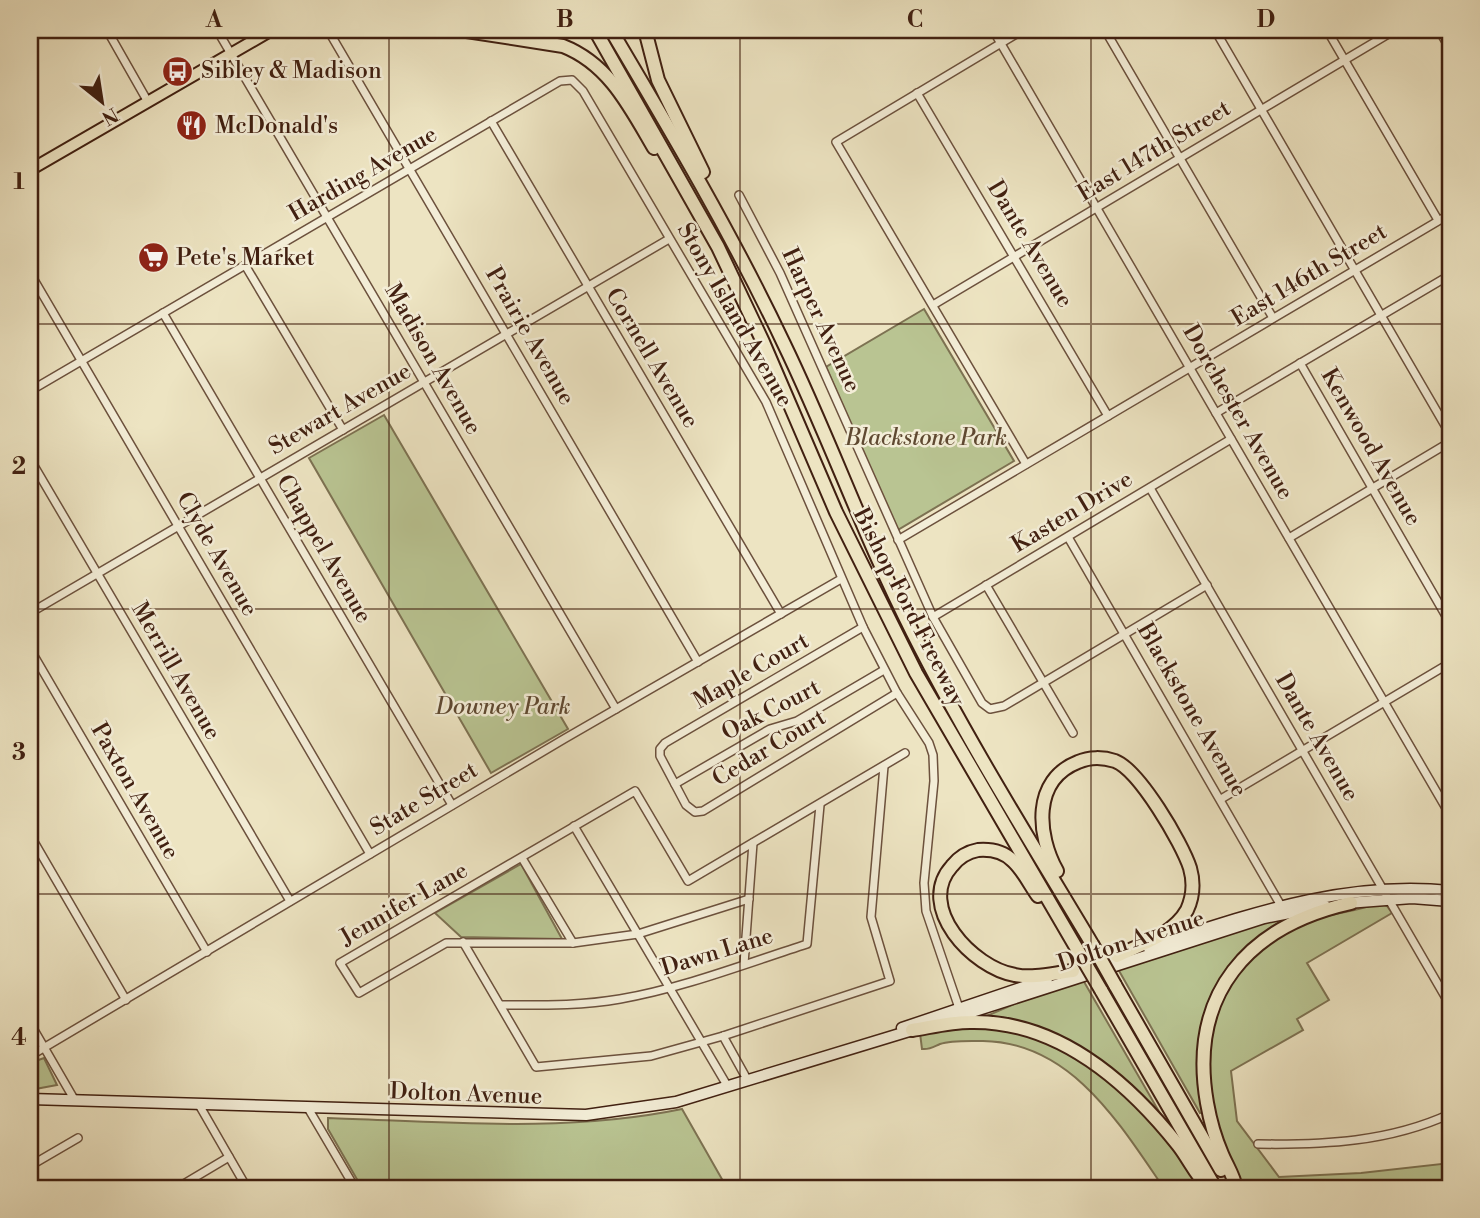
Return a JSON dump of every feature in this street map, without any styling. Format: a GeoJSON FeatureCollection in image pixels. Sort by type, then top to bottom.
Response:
{"type":"FeatureCollection","features":[{"type":"Feature","properties":{"kind":"highway"},"geometry":{"type":"LineString","coordinates":[[460,30],[563,46],[590,59],[613,82],[665,166],[692,198]]}},
{"type":"Feature","properties":{"kind":"highway","name":"Bishop Ford Freeway"},"geometry":{"type":"LineString","coordinates":[[595,30],[692,198],[744,301],[836,512],[916,673],[1216,1188]]}},
{"type":"Feature","properties":{"kind":"highway","name":"Bishop Ford Freeway"},"geometry":{"type":"LineString","coordinates":[[611,30],[717,211],[785,345],[853,506],[912,632],[1234,1188]]}},
{"type":"Feature","properties":{"kind":"highway"},"geometry":{"type":"LineString","coordinates":[[645,30],[658,80],[702,172],[717,211]]}},
{"type":"Feature","properties":{"kind":"highway"},"geometry":{"type":"LineString","coordinates":[[1084,932],[1047,850],[1041,812],[1045,796],[1059,772],[1083,760],[1096,758],[1115,761],[1141,781],[1185,856],[1193,883],[1188,908],[1174,926],[1117,956]]}},
{"type":"Feature","properties":{"kind":"highway"},"geometry":{"type":"LineString","coordinates":[[1073,971],[1033,977],[1014,975],[990,967],[969,954],[946,918],[940,896],[947,870],[971,851],[987,849],[1002,853],[1014,861],[1056,922],[1075,944]]}},
{"type":"Feature","properties":{"kind":"highway"},"geometry":{"type":"LineString","coordinates":[[1234,1188],[1217,1143],[1207,1102],[1204,1051],[1212,1010],[1233,971],[1266,937],[1299,919],[1350,903]]}},
{"type":"Feature","properties":{"kind":"highway"},"geometry":{"type":"LineString","coordinates":[[912,1030],[969,1022],[992,1023],[1056,1039],[1086,1055],[1128,1091],[1178,1145],[1209,1188]]}},
{"type":"Feature","properties":{"kind":"main road"},"geometry":{"type":"LineString","coordinates":[[30,170],[272,30]]}},
{"type":"Feature","properties":{"kind":"street"},"geometry":{"type":"LineString","coordinates":[[107,30],[148,102]]}},
{"type":"Feature","properties":{"kind":"street","name":"Madison Avenue"},"geometry":{"type":"LineString","coordinates":[[217,30],[616,709]]}},
{"type":"Feature","properties":{"kind":"street","name":"Prairie Avenue"},"geometry":{"type":"LineString","coordinates":[[328,30],[698,662]]}},
{"type":"Feature","properties":{"kind":"street","name":"Dorchester Avenue"},"geometry":{"type":"LineString","coordinates":[[993,30],[1450,815]]}},
{"type":"Feature","properties":{"kind":"street"},"geometry":{"type":"LineString","coordinates":[[1023,30],[836,142],[1026,464]]}},
{"type":"Feature","properties":{"kind":"street"},"geometry":{"type":"LineString","coordinates":[[1105,30],[1273,318]]}},
{"type":"Feature","properties":{"kind":"street"},"geometry":{"type":"LineString","coordinates":[[1216,30],[1357,269],[1450,434]]}},
{"type":"Feature","properties":{"kind":"street"},"geometry":{"type":"LineString","coordinates":[[1327,30],[1438,220]]}},
{"type":"Feature","properties":{"kind":"street","name":"East 147th Street"},"geometry":{"type":"LineString","coordinates":[[933,304],[1395,30]]}},
{"type":"Feature","properties":{"kind":"street"},"geometry":{"type":"LineString","coordinates":[[1439,30],[1450,49]]}},
{"type":"Feature","properties":{"kind":"street","name":"Harding Avenue"},"geometry":{"type":"LineString","coordinates":[[30,391],[560,81],[572,80]]}},
{"type":"Feature","properties":{"kind":"street","name":"Stony Island Avenue"},"geometry":{"type":"LineString","coordinates":[[572,80],[583,91],[766,402],[863,627],[884,670],[933,755],[934,781],[923,884],[926,911],[960,1012]]}},
{"type":"Feature","properties":{"kind":"street","name":"Dante Avenue"},"geometry":{"type":"LineString","coordinates":[[917,93],[1108,416]]}},
{"type":"Feature","properties":{"kind":"street","name":"Cornell Avenue"},"geometry":{"type":"LineString","coordinates":[[491,121],[781,614]]}},
{"type":"Feature","properties":{"kind":"street","name":"Harper Avenue"},"geometry":{"type":"LineString","coordinates":[[738,195],[780,273],[898,540]]}},
{"type":"Feature","properties":{"kind":"street","name":"East 146th Street"},"geometry":{"type":"LineString","coordinates":[[898,540],[1450,214]]}},
{"type":"Feature","properties":{"kind":"street","name":"Stewart Avenue"},"geometry":{"type":"LineString","coordinates":[[30,613],[669,239]]}},
{"type":"Feature","properties":{"kind":"street"},"geometry":{"type":"LineString","coordinates":[[245,265],[343,430]]}},
{"type":"Feature","properties":{"kind":"street","name":"Clyde Avenue"},"geometry":{"type":"LineString","coordinates":[[30,273],[370,854]]}},
{"type":"Feature","properties":{"kind":"street"},"geometry":{"type":"LineString","coordinates":[[1216,413],[1450,275]]}},
{"type":"Feature","properties":{"kind":"street","name":"Chappel Avenue"},"geometry":{"type":"LineString","coordinates":[[163,313],[452,805]]}},
{"type":"Feature","properties":{"kind":"street","name":"Kenwood Avenue"},"geometry":{"type":"LineString","coordinates":[[1300,363],[1450,622]]}},
{"type":"Feature","properties":{"kind":"street","name":"Kasten Drive"},"geometry":{"type":"LineString","coordinates":[[933,617],[1231,439]]}},
{"type":"Feature","properties":{"kind":"street"},"geometry":{"type":"LineString","coordinates":[[1289,538],[1450,442]]}},
{"type":"Feature","properties":{"kind":"street","name":"Merrill Avenue"},"geometry":{"type":"LineString","coordinates":[[30,460],[290,901]]}},
{"type":"Feature","properties":{"kind":"street","name":"Dante Avenue"},"geometry":{"type":"LineString","coordinates":[[1150,488],[1450,1005]]}},
{"type":"Feature","properties":{"kind":"street","name":"Blackstone Avenue"},"geometry":{"type":"LineString","coordinates":[[1068,537],[1280,904]]}},
{"type":"Feature","properties":{"kind":"street"},"geometry":{"type":"LineString","coordinates":[[898,540],[933,617],[979,699],[989,709],[1004,706],[1207,585]]}},
{"type":"Feature","properties":{"kind":"street","name":"State Street"},"geometry":{"type":"LineString","coordinates":[[30,1056],[452,805],[841,579]]}},
{"type":"Feature","properties":{"kind":"street"},"geometry":{"type":"LineString","coordinates":[[986,585],[1073,733]]}},
{"type":"Feature","properties":{"kind":"street","name":"Maple Court"},"geometry":{"type":"LineString","coordinates":[[675,784],[660,749],[665,743],[863,627]]}},
{"type":"Feature","properties":{"kind":"street","name":"Paxton Avenue"},"geometry":{"type":"LineString","coordinates":[[30,649],[207,952]]}},
{"type":"Feature","properties":{"kind":"street"},"geometry":{"type":"LineString","coordinates":[[1221,799],[1450,663]]}},
{"type":"Feature","properties":{"kind":"street","name":"Oak Court"},"geometry":{"type":"LineString","coordinates":[[675,784],[770,729],[797,720],[884,670]]}},
{"type":"Feature","properties":{"kind":"street","name":"Cedar Court"},"geometry":{"type":"LineString","coordinates":[[675,784],[686,805],[695,812],[762,776],[897,693]]}},
{"type":"Feature","properties":{"kind":"street","name":"Jennifer Lane"},"geometry":{"type":"LineString","coordinates":[[463,943],[446,943],[359,993],[340,963],[635,791],[688,881],[905,753]]}},
{"type":"Feature","properties":{"kind":"street"},"geometry":{"type":"LineString","coordinates":[[463,943],[536,1067],[651,1056],[723,1036],[890,981],[871,917],[884,766]]}},
{"type":"Feature","properties":{"kind":"street","name":"Dawn Lane"},"geometry":{"type":"LineString","coordinates":[[501,1005],[565,1005],[619,1000],[670,988],[807,944],[820,805]]}},
{"type":"Feature","properties":{"kind":"street"},"geometry":{"type":"LineString","coordinates":[[574,826],[728,1087]]}},
{"type":"Feature","properties":{"kind":"street"},"geometry":{"type":"LineString","coordinates":[[30,835],[126,1000]]}},
{"type":"Feature","properties":{"kind":"street"},"geometry":{"type":"LineString","coordinates":[[744,964],[753,843]]}},
{"type":"Feature","properties":{"kind":"street"},"geometry":{"type":"LineString","coordinates":[[522,858],[573,943]]}},
{"type":"Feature","properties":{"kind":"street"},"geometry":{"type":"LineString","coordinates":[[1387,896],[1413,888],[1450,891]]}},
{"type":"Feature","properties":{"kind":"street","name":"Dolton Avenue"},"geometry":{"type":"LineString","coordinates":[[30,1099],[586,1115],[663,1105],[912,1030],[1073,971],[1280,904],[1331,895],[1387,896]]}},
{"type":"Feature","properties":{"kind":"street"},"geometry":{"type":"LineString","coordinates":[[1387,896],[1450,901]]}},
{"type":"Feature","properties":{"kind":"street","name":"Dolton Avenue"},"geometry":{"type":"LineString","coordinates":[[889,1035],[914,1023],[960,1012],[1264,918],[1387,896]]}},
{"type":"Feature","properties":{"kind":"street"},"geometry":{"type":"LineString","coordinates":[[463,943],[573,943],[638,934],[749,898]]}},
{"type":"Feature","properties":{"kind":"street"},"geometry":{"type":"LineString","coordinates":[[30,1023],[74,1099]]}},
{"type":"Feature","properties":{"kind":"street"},"geometry":{"type":"LineString","coordinates":[[723,1036],[748,1081]]}},
{"type":"Feature","properties":{"kind":"street"},"geometry":{"type":"LineString","coordinates":[[198,1104],[247,1188]]}},
{"type":"Feature","properties":{"kind":"street"},"geometry":{"type":"LineString","coordinates":[[308,1108],[355,1188]]}},
{"type":"Feature","properties":{"kind":"street"},"geometry":{"type":"LineString","coordinates":[[1258,1144],[1320,1144],[1366,1139],[1415,1128],[1450,1114]]}},
{"type":"Feature","properties":{"kind":"street"},"geometry":{"type":"LineString","coordinates":[[30,1166],[78,1138]]}},
{"type":"Feature","properties":{"kind":"street"},"geometry":{"type":"LineString","coordinates":[[177,1188],[229,1157]]}},
{"type":"Feature","properties":{"kind":"green space","name":"Blackstone Park"},"geometry":{"type":"Polygon","coordinates":[[[924,309],[1014,461],[896,531],[826,367],[924,309]]]}},
{"type":"Feature","properties":{"kind":"green space","name":"Downey Park"},"geometry":{"type":"Polygon","coordinates":[[[384,415],[568,729],[491,773],[309,458],[384,415]]]}},
{"type":"Feature","properties":{"kind":"green space"},"geometry":{"type":"Polygon","coordinates":[[[521,864],[562,939],[461,937],[435,913],[521,864]]]}},
{"type":"Feature","properties":{"kind":"green space"},"geometry":{"type":"Polygon","coordinates":[[[1379,903],[1387,906],[1392,913],[1307,963],[1329,1000],[1297,1019],[1303,1030],[1231,1071],[1237,1121],[1279,1177],[1361,1173],[1450,1163],[1450,1188],[1244,1188],[1228,1156],[1217,1122],[1211,1087],[1210,1052],[1216,1019],[1229,987],[1249,959],[1290,928],[1314,919],[1379,903]]]}},
{"type":"Feature","properties":{"kind":"green space"},"geometry":{"type":"Polygon","coordinates":[[[1296,917],[1259,937],[1239,956],[1207,1014],[1204,1112],[1200,1113],[1118,969],[1265,922],[1296,917]]]}},
{"type":"Feature","properties":{"kind":"green space"},"geometry":{"type":"Polygon","coordinates":[[[1083,980],[1161,1115],[1139,1100],[1102,1062],[1074,1044],[1045,1031],[982,1018],[1033,996],[1083,980]]]}},
{"type":"Feature","properties":{"kind":"green space"},"geometry":{"type":"Polygon","coordinates":[[[966,1027],[1021,1033],[1057,1046],[1082,1060],[1106,1078],[1148,1119],[1203,1188],[983,1188],[1159,1181],[1107,1109],[1065,1069],[1040,1054],[1013,1045],[983,1041],[950,1042],[922,1049],[920,1033],[966,1027]]]}},
{"type":"Feature","properties":{"kind":"green space"},"geometry":{"type":"Polygon","coordinates":[[[44,1058],[57,1085],[30,1090],[30,1063],[44,1058]]]}},
{"type":"Feature","properties":{"kind":"green space"},"geometry":{"type":"Polygon","coordinates":[[[682,1109],[727,1188],[362,1188],[328,1129],[328,1118],[550,1123],[594,1121],[682,1109]]]}},
{"type":"Feature","properties":{"kind":"place","name":"Sibley & Madison"},"geometry":{"type":"Point","coordinates":[178,71]}},
{"type":"Feature","properties":{"kind":"place","name":"McDonald's"},"geometry":{"type":"Point","coordinates":[192,126]}},
{"type":"Feature","properties":{"kind":"place","name":"Pete's Market"},"geometry":{"type":"Point","coordinates":[153,258]}}]}
